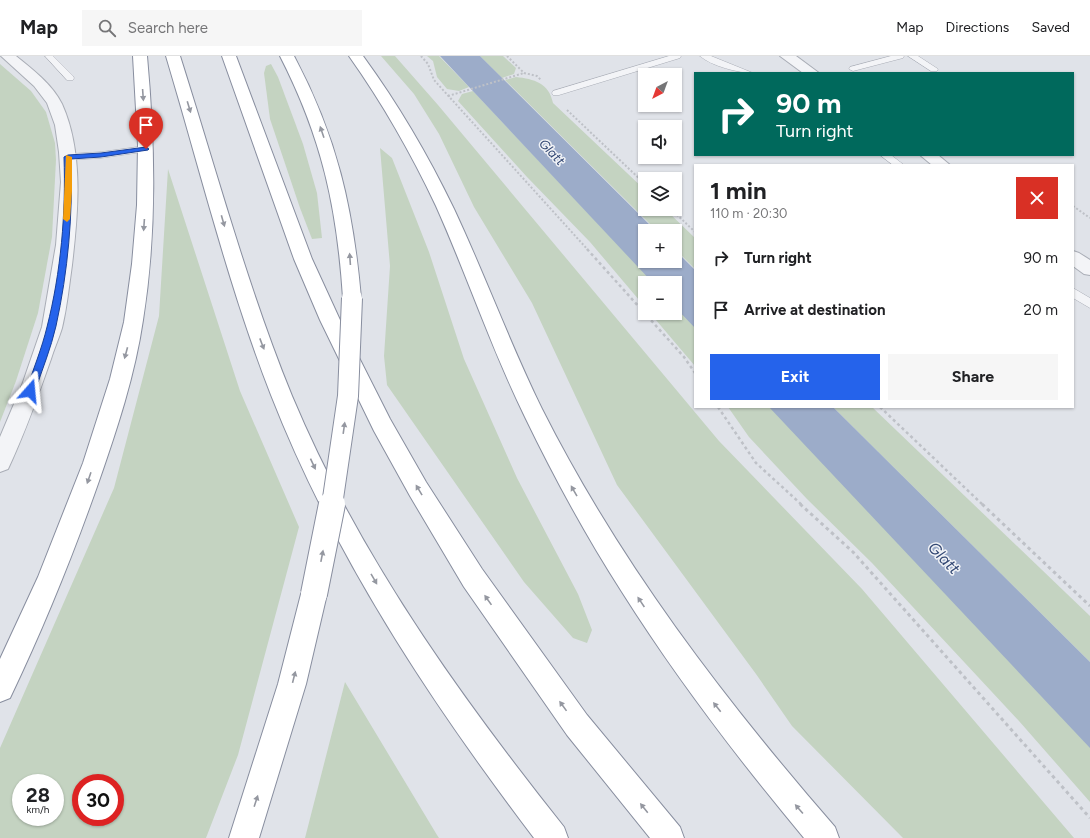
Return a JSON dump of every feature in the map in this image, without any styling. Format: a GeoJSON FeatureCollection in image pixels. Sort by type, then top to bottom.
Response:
{"type":"FeatureCollection","features":[{"type":"Feature","properties":{"kind":"highway"},"geometry":{"type":"LineString","coordinates":[[0,688],[52,575],[87,484],[110,415],[130,339],[138,294],[146,194],[144,96],[140,56]]}},
{"type":"Feature","properties":{"kind":"highway"},"geometry":{"type":"LineString","coordinates":[[173,56],[231,251],[261,342],[283,398],[313,464],[348,533],[391,609],[446,694],[514,789],[553,838]]}},
{"type":"Feature","properties":{"kind":"highway"},"geometry":{"type":"LineString","coordinates":[[229,56],[303,259],[330,320],[382,425],[418,489],[473,578],[538,672],[577,725],[669,838]]}},
{"type":"Feature","properties":{"kind":"highway"},"geometry":{"type":"LineString","coordinates":[[244,838],[292,684],[314,594],[336,488],[347,409],[352,344],[350,253],[343,209],[323,133],[311,102],[287,56]]}},
{"type":"Feature","properties":{"kind":"highway"},"geometry":{"type":"LineString","coordinates":[[356,56],[393,109],[430,176],[500,341],[533,413],[567,479],[604,543],[661,631],[701,687],[748,747],[824,838]]}},
{"type":"Feature","properties":{"kind":"street"},"geometry":{"type":"LineString","coordinates":[[0,462],[30,391],[51,327],[64,253],[69,191],[68,157],[63,128],[54,103],[39,83],[8,56]]}},
{"type":"Feature","properties":{"kind":"street"},"geometry":{"type":"LineString","coordinates":[[787,56],[811,72]]}},
{"type":"Feature","properties":{"kind":"street"},"geometry":{"type":"LineString","coordinates":[[929,156],[941,164]]}},
{"type":"Feature","properties":{"kind":"street"},"geometry":{"type":"LineString","coordinates":[[1074,258],[1090,269]]}},
{"type":"Feature","properties":{"kind":"lane"},"geometry":{"type":"LineString","coordinates":[[49,56],[70,78]]}},
{"type":"Feature","properties":{"kind":"lane"},"geometry":{"type":"LineString","coordinates":[[556,92],[677,56]]}},
{"type":"Feature","properties":{"kind":"lane"},"geometry":{"type":"LineString","coordinates":[[704,56],[745,72]]}},
{"type":"Feature","properties":{"kind":"lane"},"geometry":{"type":"LineString","coordinates":[[853,69],[900,56]]}},
{"type":"Feature","properties":{"kind":"lane"},"geometry":{"type":"LineString","coordinates":[[912,56],[934,70]]}},
{"type":"Feature","properties":{"kind":"lane"},"geometry":{"type":"LineString","coordinates":[[68,157],[101,155],[146,149]]}},
{"type":"Feature","properties":{"kind":"lane"},"geometry":{"type":"LineString","coordinates":[[886,156],[898,164]]}},
{"type":"Feature","properties":{"kind":"lane"},"geometry":{"type":"LineString","coordinates":[[1074,293],[1090,304]]}},
{"type":"Feature","properties":{"kind":"path"},"geometry":{"type":"LineString","coordinates":[[421,56],[428,64],[434,80],[684,357],[694,372]]}},
{"type":"Feature","properties":{"kind":"path"},"geometry":{"type":"LineString","coordinates":[[507,56],[524,73]]}},
{"type":"Feature","properties":{"kind":"path"},"geometry":{"type":"LineString","coordinates":[[448,96],[524,73],[537,76],[556,92]]}},
{"type":"Feature","properties":{"kind":"path"},"geometry":{"type":"LineString","coordinates":[[562,106],[638,177]]}},
{"type":"Feature","properties":{"kind":"path"},"geometry":{"type":"LineString","coordinates":[[1074,207],[1090,218]]}},
{"type":"Feature","properties":{"kind":"path"},"geometry":{"type":"LineString","coordinates":[[678,216],[694,231]]}},
{"type":"Feature","properties":{"kind":"path"},"geometry":{"type":"LineString","coordinates":[[719,408],[756,463],[853,552],[1090,818]]}},
{"type":"Feature","properties":{"kind":"path"},"geometry":{"type":"LineString","coordinates":[[881,408],[1090,606]]}},
{"type":"Feature","properties":{"kind":"green space"},"geometry":{"type":"Polygon","coordinates":[[[381,56],[395,56],[438,105],[719,441],[862,589],[1074,838],[903,838],[792,726],[756,674],[617,485],[532,303],[474,207],[439,134],[414,94],[381,56]]]}},
{"type":"Feature","properties":{"kind":"green space"},"geometry":{"type":"Polygon","coordinates":[[[427,56],[439,56],[469,87],[459,91],[447,89],[437,77],[433,61],[427,56]]]}},
{"type":"Feature","properties":{"kind":"green space"},"geometry":{"type":"Polygon","coordinates":[[[480,56],[503,56],[516,68],[514,74],[502,78],[480,56]]]}},
{"type":"Feature","properties":{"kind":"green space"},"geometry":{"type":"Polygon","coordinates":[[[0,64],[31,91],[46,112],[55,143],[56,160],[52,237],[38,313],[16,381],[0,422],[0,64]]]}},
{"type":"Feature","properties":{"kind":"green space"},"geometry":{"type":"Polygon","coordinates":[[[271,64],[278,77],[303,144],[317,193],[322,238],[312,239],[270,119],[264,73],[266,66],[271,64]]]}},
{"type":"Feature","properties":{"kind":"green space"},"geometry":{"type":"Polygon","coordinates":[[[516,77],[529,79],[540,83],[548,91],[553,103],[638,183],[638,212],[505,80],[516,77]]]}},
{"type":"Feature","properties":{"kind":"green space"},"geometry":{"type":"Polygon","coordinates":[[[473,91],[638,266],[638,268],[640,268],[647,276],[638,276],[638,299],[590,242],[527,177],[458,101],[462,94],[473,91]]]}},
{"type":"Feature","properties":{"kind":"green space"},"geometry":{"type":"Polygon","coordinates":[[[380,148],[392,158],[429,252],[464,359],[517,478],[578,594],[592,630],[587,643],[573,638],[524,582],[387,385],[384,356],[390,266],[380,148]]]}},
{"type":"Feature","properties":{"kind":"green space"},"geometry":{"type":"Polygon","coordinates":[[[168,169],[240,391],[299,527],[238,755],[206,838],[0,838],[0,748],[114,488],[159,316],[168,169]]]}},
{"type":"Feature","properties":{"kind":"green space"},"geometry":{"type":"Polygon","coordinates":[[[642,216],[672,216],[681,224],[650,224],[642,216]]]}},
{"type":"Feature","properties":{"kind":"green space"},"geometry":{"type":"Polygon","coordinates":[[[682,225],[694,237],[694,268],[682,256],[682,225]]]}},
{"type":"Feature","properties":{"kind":"green space"},"geometry":{"type":"Polygon","coordinates":[[[682,313],[694,326],[694,365],[656,320],[682,320],[682,313]]]}},
{"type":"Feature","properties":{"kind":"green space"},"geometry":{"type":"Polygon","coordinates":[[[729,408],[772,408],[1090,747],[1090,802],[1019,721],[872,563],[807,499],[749,437],[729,408]]]}},
{"type":"Feature","properties":{"kind":"green space"},"geometry":{"type":"Polygon","coordinates":[[[834,408],[873,408],[1090,616],[1090,662],[834,408]]]}},
{"type":"Feature","properties":{"kind":"green space"},"geometry":{"type":"Polygon","coordinates":[[[345,682],[437,835],[439,838],[305,838],[345,682]]]}},
{"type":"Feature","properties":{"kind":"water","name":"Glatt"},"geometry":{"type":"Polygon","coordinates":[[[440,56],[480,56],[638,213],[638,216],[641,216],[649,224],[638,224],[638,267],[440,56]]]}},
{"type":"Feature","properties":{"kind":"water"},"geometry":{"type":"Polygon","coordinates":[[[682,257],[694,269],[694,327],[682,314],[682,276],[646,276],[639,268],[682,268],[682,257]]]}},
{"type":"Feature","properties":{"kind":"water","name":"Glatt"},"geometry":{"type":"Polygon","coordinates":[[[770,408],[834,408],[1090,662],[1090,748],[770,408]]]}},
{"type":"Feature","properties":{"kind":"slow traffic"},"geometry":{"type":"LineString","coordinates":[[67,219],[69,157]]}},
{"type":"Feature","properties":{"kind":"route"},"geometry":{"type":"LineString","coordinates":[[30,391],[51,327],[64,253],[69,191],[68,157],[101,155],[146,149]]}}]}
